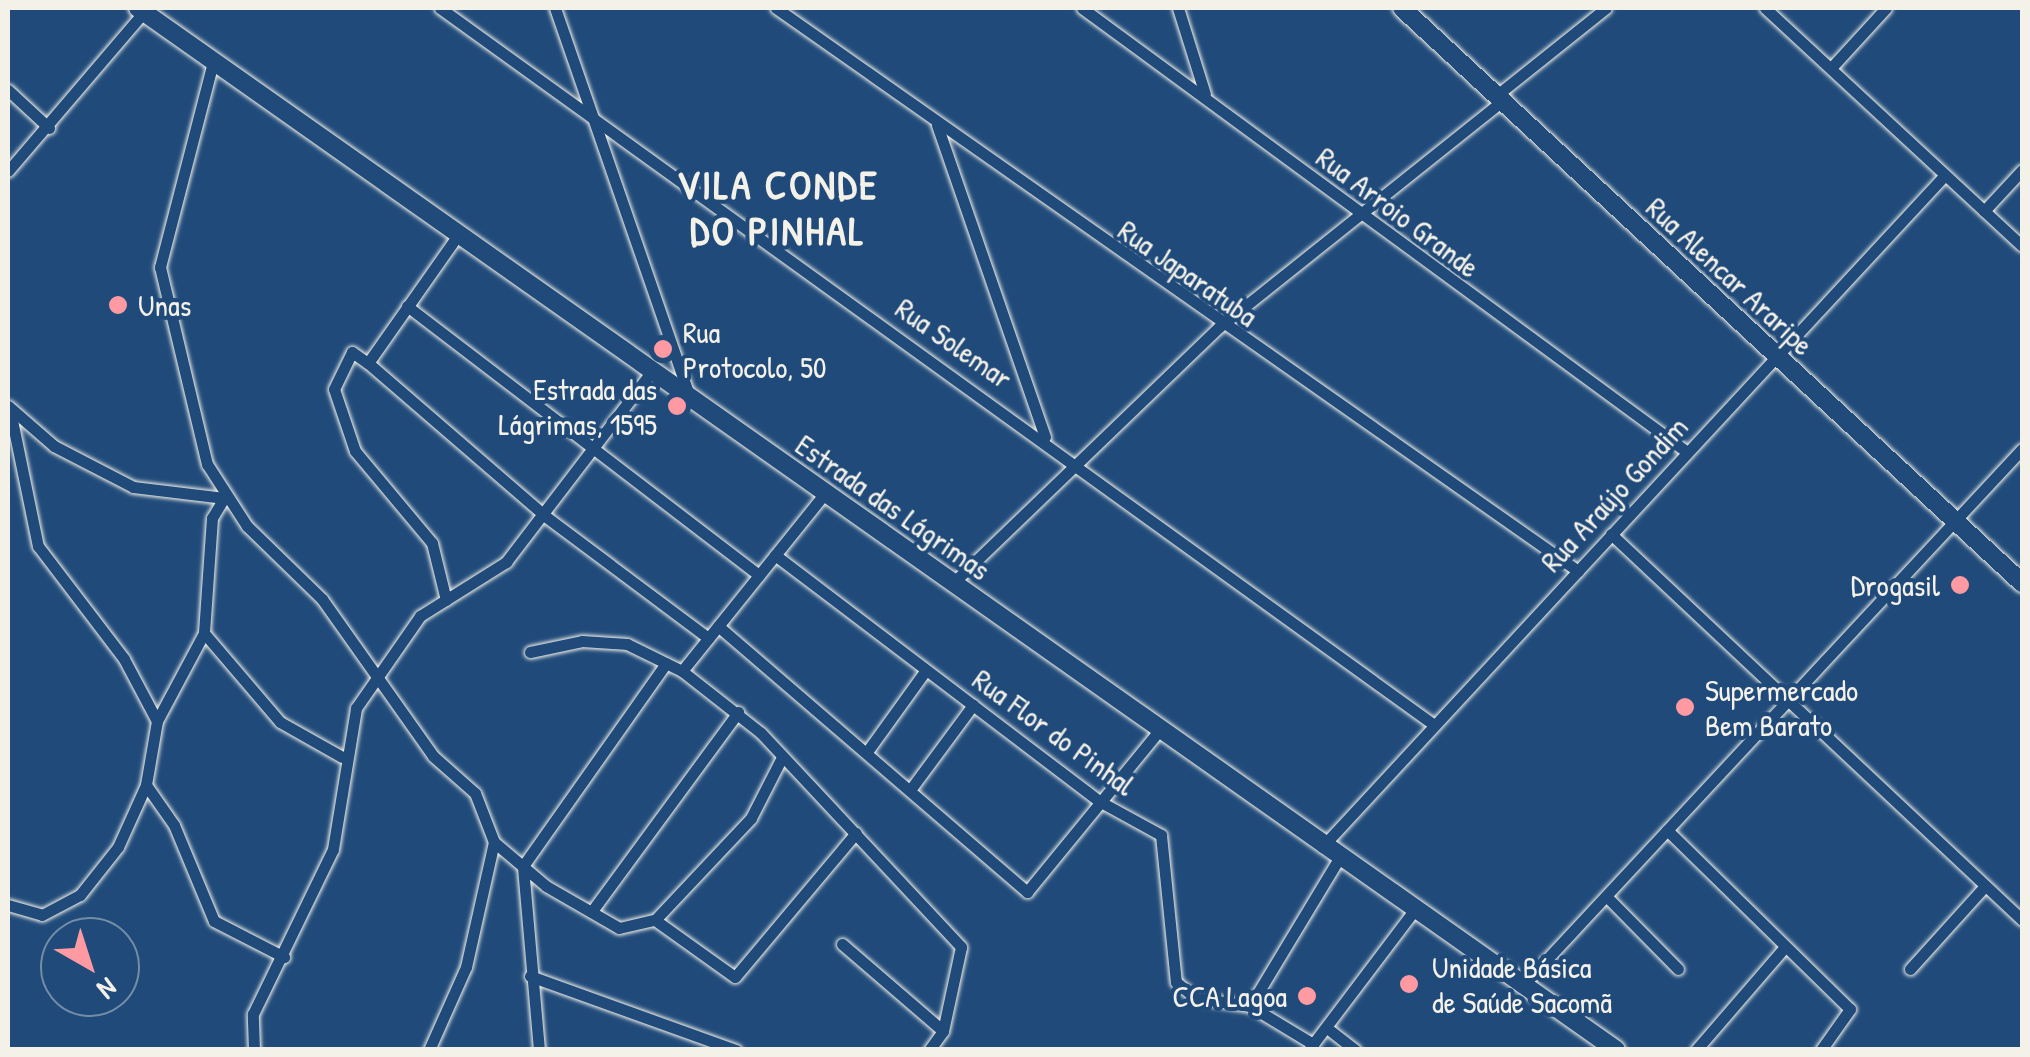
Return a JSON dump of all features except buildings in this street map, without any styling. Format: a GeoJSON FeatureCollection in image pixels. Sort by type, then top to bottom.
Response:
{"type":"FeatureCollection","features":[{"type":"Feature","properties":{"kind":"main road","name":"Rua Alencar Araripe"},"geometry":{"type":"LineString","coordinates":[[1402,8],[2022,583]]}},
{"type":"Feature","properties":{"kind":"main road","name":"Estrada das Lágrimas"},"geometry":{"type":"LineString","coordinates":[[142,10],[212,66],[653,370],[1520,988],[1616,1050]]}},
{"type":"Feature","properties":{"kind":"street","name":"Rua Solemar"},"geometry":{"type":"LineString","coordinates":[[440,8],[1045,438],[1434,725]]}},
{"type":"Feature","properties":{"kind":"street"},"geometry":{"type":"LineString","coordinates":[[555,8],[689,396]]}},
{"type":"Feature","properties":{"kind":"street","name":"Rua Japaratuba"},"geometry":{"type":"LineString","coordinates":[[776,8],[1219,327],[1578,571]]}},
{"type":"Feature","properties":{"kind":"street","name":"Rua Arroio Grande"},"geometry":{"type":"LineString","coordinates":[[1082,8],[1205,95],[1356,214],[1688,452]]}},
{"type":"Feature","properties":{"kind":"street"},"geometry":{"type":"LineString","coordinates":[[1178,8],[1205,95]]}},
{"type":"Feature","properties":{"kind":"street"},"geometry":{"type":"LineString","coordinates":[[953,583],[1075,460],[1219,327],[1606,8]]}},
{"type":"Feature","properties":{"kind":"street"},"geometry":{"type":"LineString","coordinates":[[1765,8],[2022,246]]}},
{"type":"Feature","properties":{"kind":"street"},"geometry":{"type":"LineString","coordinates":[[1831,68],[1886,8]]}},
{"type":"Feature","properties":{"kind":"street"},"geometry":{"type":"LineString","coordinates":[[8,171],[48,128],[142,10]]}},
{"type":"Feature","properties":{"kind":"street"},"geometry":{"type":"LineString","coordinates":[[212,66],[160,266],[207,464],[224,498],[322,599],[433,756],[475,793],[494,842],[522,866],[619,928],[655,920],[750,818],[781,759]]}},
{"type":"Feature","properties":{"kind":"street"},"geometry":{"type":"LineString","coordinates":[[8,90],[48,128]]}},
{"type":"Feature","properties":{"kind":"street"},"geometry":{"type":"LineString","coordinates":[[937,125],[1045,438]]}},
{"type":"Feature","properties":{"kind":"street"},"geometry":{"type":"LineString","coordinates":[[1984,211],[2022,170]]}},
{"type":"Feature","properties":{"kind":"street","name":"Rua Araújo Gondim"},"geometry":{"type":"LineString","coordinates":[[1321,848],[1945,176]]}},
{"type":"Feature","properties":{"kind":"street"},"geometry":{"type":"LineString","coordinates":[[368,363],[458,235]]}},
{"type":"Feature","properties":{"kind":"street"},"geometry":{"type":"LineString","coordinates":[[407,306],[758,575]]}},
{"type":"Feature","properties":{"kind":"street"},"geometry":{"type":"LineString","coordinates":[[446,600],[432,543],[356,451],[337,413],[336,374],[352,352],[545,516],[708,638]]}},
{"type":"Feature","properties":{"kind":"street"},"geometry":{"type":"LineString","coordinates":[[254,1050],[254,1014],[333,848],[342,757],[377,674],[401,636],[446,600],[506,562],[545,516],[653,370]]}},
{"type":"Feature","properties":{"kind":"street"},"geometry":{"type":"LineString","coordinates":[[9,411],[132,487],[224,498]]}},
{"type":"Feature","properties":{"kind":"street"},"geometry":{"type":"LineString","coordinates":[[9,411],[12,472],[46,562],[106,633],[157,721]]}},
{"type":"Feature","properties":{"kind":"street"},"geometry":{"type":"LineString","coordinates":[[1520,988],[2022,449]]}},
{"type":"Feature","properties":{"kind":"street"},"geometry":{"type":"LineString","coordinates":[[8,497],[20,490]]}},
{"type":"Feature","properties":{"kind":"street"},"geometry":{"type":"LineString","coordinates":[[682,670],[825,493]]}},
{"type":"Feature","properties":{"kind":"street"},"geometry":{"type":"LineString","coordinates":[[8,905],[42,915],[80,895],[118,847],[146,785],[157,721],[204,633],[212,518],[224,498]]}},
{"type":"Feature","properties":{"kind":"street"},"geometry":{"type":"LineString","coordinates":[[1612,534],[2022,920]]}},
{"type":"Feature","properties":{"kind":"street","name":"Rua Flor do Pinhal"},"geometry":{"type":"LineString","coordinates":[[775,555],[1099,801],[1161,835],[1176,982],[1196,998],[1250,1006],[1311,1047]]}},
{"type":"Feature","properties":{"kind":"street"},"geometry":{"type":"LineString","coordinates":[[718,626],[870,748],[1027,892],[1159,731]]}},
{"type":"Feature","properties":{"kind":"street"},"geometry":{"type":"LineString","coordinates":[[204,633],[280,722],[342,757]]}},
{"type":"Feature","properties":{"kind":"street"},"geometry":{"type":"LineString","coordinates":[[530,652],[582,640],[627,644],[682,670],[738,712],[960,947],[943,1032],[928,1050]]}},
{"type":"Feature","properties":{"kind":"street"},"geometry":{"type":"LineString","coordinates":[[540,1050],[522,866],[666,663]]}},
{"type":"Feature","properties":{"kind":"street"},"geometry":{"type":"LineString","coordinates":[[870,748],[926,670]]}},
{"type":"Feature","properties":{"kind":"street"},"geometry":{"type":"LineString","coordinates":[[913,786],[973,705]]}},
{"type":"Feature","properties":{"kind":"street"},"geometry":{"type":"LineString","coordinates":[[592,912],[738,712]]}},
{"type":"Feature","properties":{"kind":"street"},"geometry":{"type":"LineString","coordinates":[[146,785],[174,825],[214,921],[284,957]]}},
{"type":"Feature","properties":{"kind":"street"},"geometry":{"type":"LineString","coordinates":[[1667,830],[1851,1011],[1822,1050]]}},
{"type":"Feature","properties":{"kind":"street"},"geometry":{"type":"LineString","coordinates":[[655,920],[735,977],[856,833]]}},
{"type":"Feature","properties":{"kind":"street"},"geometry":{"type":"LineString","coordinates":[[429,1050],[466,967],[494,842]]}},
{"type":"Feature","properties":{"kind":"street"},"geometry":{"type":"LineString","coordinates":[[1250,1006],[1338,860]]}},
{"type":"Feature","properties":{"kind":"street"},"geometry":{"type":"LineString","coordinates":[[1910,968],[1986,886]]}},
{"type":"Feature","properties":{"kind":"street"},"geometry":{"type":"LineString","coordinates":[[1608,897],[1678,969]]}},
{"type":"Feature","properties":{"kind":"street"},"geometry":{"type":"LineString","coordinates":[[1311,1047],[1413,912]]}},
{"type":"Feature","properties":{"kind":"street"},"geometry":{"type":"LineString","coordinates":[[842,944],[943,1032]]}},
{"type":"Feature","properties":{"kind":"street"},"geometry":{"type":"LineString","coordinates":[[1696,1050],[1784,948]]}},
{"type":"Feature","properties":{"kind":"street"},"geometry":{"type":"LineString","coordinates":[[530,976],[736,1050]]}},
{"type":"Feature","properties":{"kind":"street"},"geometry":{"type":"LineString","coordinates":[[1328,1028],[1355,1050]]}},
{"type":"Feature","properties":{"kind":"place","name":"Unas"},"geometry":{"type":"Point","coordinates":[118,305]}},
{"type":"Feature","properties":{"kind":"place","name":"Rua Protocolo, 50"},"geometry":{"type":"Point","coordinates":[663,349]}},
{"type":"Feature","properties":{"kind":"place","name":"Estrada das Lágrimas, 1595"},"geometry":{"type":"Point","coordinates":[677,406]}},
{"type":"Feature","properties":{"kind":"place","name":"Drogasil"},"geometry":{"type":"Point","coordinates":[1960,585]}},
{"type":"Feature","properties":{"kind":"place","name":"Supermercado Bem Barato"},"geometry":{"type":"Point","coordinates":[1685,707]}},
{"type":"Feature","properties":{"kind":"place","name":"Unidade Básica de Saúde Sacomã"},"geometry":{"type":"Point","coordinates":[1409,984]}},
{"type":"Feature","properties":{"kind":"place","name":"CCA Lagoa"},"geometry":{"type":"Point","coordinates":[1307,996]}},
{"type":"Feature","properties":{"kind":"district","name":"VILA CONDE DO PINHAL"},"geometry":{"type":"Point","coordinates":[778,207]}}]}
